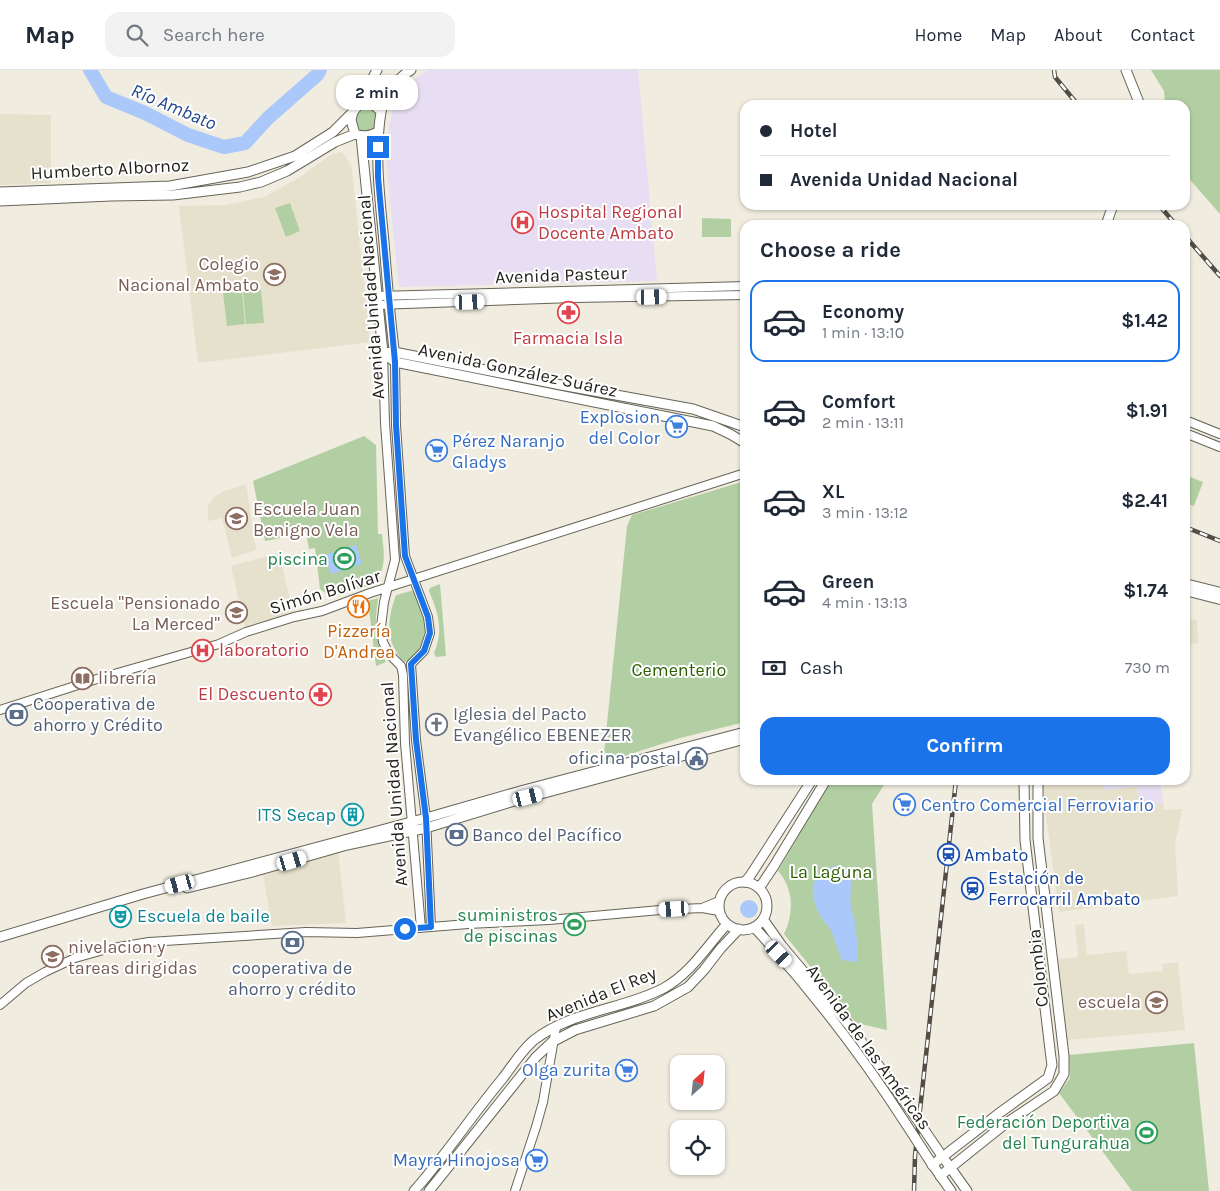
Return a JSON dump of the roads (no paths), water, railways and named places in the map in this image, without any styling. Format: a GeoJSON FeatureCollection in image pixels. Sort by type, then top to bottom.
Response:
{"type":"FeatureCollection","features":[{"type":"Feature","properties":{"kind":"main road","name":"Humberto Albornoz"},"geometry":{"type":"LineString","coordinates":[[0,192],[170,186],[248,172],[295,156],[333,132],[356,108],[377,70]]}},
{"type":"Feature","properties":{"kind":"main road"},"geometry":{"type":"LineString","coordinates":[[381,111],[371,103],[356,108],[351,120],[358,135],[368,136],[378,132],[381,111],[389,92],[395,82],[411,70]]}},
{"type":"Feature","properties":{"kind":"main road"},"geometry":{"type":"LineString","coordinates":[[1126,70],[1138,100]]}},
{"type":"Feature","properties":{"kind":"main road","name":"Avenida Unidad Nacional"},"geometry":{"type":"LineString","coordinates":[[378,132],[378,177],[395,357]]}},
{"type":"Feature","properties":{"kind":"main road","name":"Humberto Albornoz"},"geometry":{"type":"LineString","coordinates":[[0,201],[173,195],[240,187],[261,182],[288,171],[335,142],[358,135]]}},
{"type":"Feature","properties":{"kind":"main road","name":"Avenida Unidad Nacional"},"geometry":{"type":"LineString","coordinates":[[358,135],[383,354]]}},
{"type":"Feature","properties":{"kind":"main road","name":"Avenida González Suárez"},"geometry":{"type":"LineString","coordinates":[[383,354],[562,396],[712,426],[740,440]]}},
{"type":"Feature","properties":{"kind":"main road","name":"Avenida González Suárez"},"geometry":{"type":"LineString","coordinates":[[395,357],[693,409],[740,425]]}},
{"type":"Feature","properties":{"kind":"main road"},"geometry":{"type":"LineString","coordinates":[[426,823],[524,790],[740,733]]}},
{"type":"Feature","properties":{"kind":"main road"},"geometry":{"type":"LineString","coordinates":[[0,937],[142,894],[511,802],[740,741]]}},
{"type":"Feature","properties":{"kind":"main road"},"geometry":{"type":"LineString","coordinates":[[745,882],[809,785]]}},
{"type":"Feature","properties":{"kind":"main road"},"geometry":{"type":"LineString","coordinates":[[758,887],[774,866],[823,785]]}},
{"type":"Feature","properties":{"kind":"main road","name":"Colombia"},"geometry":{"type":"LineString","coordinates":[[941,1155],[1046,1079],[1052,1065],[1025,840],[1024,785]]}},
{"type":"Feature","properties":{"kind":"main road","name":"Colombia"},"geometry":{"type":"LineString","coordinates":[[949,1168],[1005,1124],[1054,1090],[1064,1074],[1065,1066],[1038,838],[1038,785]]}},
{"type":"Feature","properties":{"kind":"main road"},"geometry":{"type":"LineString","coordinates":[[0,941],[143,899],[256,871],[413,826]]}},
{"type":"Feature","properties":{"kind":"main road"},"geometry":{"type":"LineString","coordinates":[[745,882],[758,887],[766,898],[767,906],[763,919],[754,927],[739,929],[727,924],[719,912],[719,901],[727,887],[745,882]]}},
{"type":"Feature","properties":{"kind":"main road","name":"Avenida de las Américas"},"geometry":{"type":"LineString","coordinates":[[763,919],[773,935],[853,1030],[967,1191]]}},
{"type":"Feature","properties":{"kind":"main road","name":"Avenida El Rey"},"geometry":{"type":"LineString","coordinates":[[414,1191],[488,1095],[533,1041],[556,1027],[580,1016],[663,988],[680,977],[695,963],[727,924]]}},
{"type":"Feature","properties":{"kind":"main road","name":"Avenida de las Américas"},"geometry":{"type":"LineString","coordinates":[[754,927],[809,990],[876,1079],[951,1191]]}},
{"type":"Feature","properties":{"kind":"main road","name":"Avenida El Rey"},"geometry":{"type":"LineString","coordinates":[[429,1191],[536,1057],[554,1041],[588,1024],[654,1006],[688,987],[739,929]]}},
{"type":"Feature","properties":{"kind":"main road"},"geometry":{"type":"LineString","coordinates":[[931,1163],[941,1155]]}},
{"type":"Feature","properties":{"kind":"main road"},"geometry":{"type":"LineString","coordinates":[[940,1176],[949,1168]]}},
{"type":"Feature","properties":{"kind":"street","name":"Avenida Pasteur"},"geometry":{"type":"LineString","coordinates":[[389,300],[740,286]]}},
{"type":"Feature","properties":{"kind":"street","name":"Avenida Pasteur"},"geometry":{"type":"LineString","coordinates":[[377,300],[740,295]]}},
{"type":"Feature","properties":{"kind":"street","name":"Avenida Unidad Nacional"},"geometry":{"type":"LineString","coordinates":[[383,354],[385,423],[394,560],[382,613],[381,627],[383,642],[389,654],[401,666],[405,743],[421,928]]}},
{"type":"Feature","properties":{"kind":"street","name":"Avenida Unidad Nacional"},"geometry":{"type":"LineString","coordinates":[[395,357],[396,425],[405,556],[428,617],[430,633],[424,651],[411,664],[416,740],[426,823],[431,927]]}},
{"type":"Feature","properties":{"kind":"street"},"geometry":{"type":"LineString","coordinates":[[1190,422],[1220,434]]}},
{"type":"Feature","properties":{"kind":"street"},"geometry":{"type":"LineString","coordinates":[[1190,434],[1220,447]]}},
{"type":"Feature","properties":{"kind":"street","name":"Simón Bolívar"},"geometry":{"type":"LineString","coordinates":[[0,710],[100,678],[218,644],[246,632],[294,617],[322,611],[740,475]]}},
{"type":"Feature","properties":{"kind":"street"},"geometry":{"type":"LineString","coordinates":[[1190,584],[1220,592]]}},
{"type":"Feature","properties":{"kind":"street"},"geometry":{"type":"LineString","coordinates":[[1190,592],[1220,600]]}},
{"type":"Feature","properties":{"kind":"street"},"geometry":{"type":"LineString","coordinates":[[702,908],[719,901]]}},
{"type":"Feature","properties":{"kind":"street"},"geometry":{"type":"LineString","coordinates":[[0,1005],[26,983],[75,958],[107,949],[149,942],[306,932],[357,933],[702,908],[719,912]]}},
{"type":"Feature","properties":{"kind":"street"},"geometry":{"type":"LineString","coordinates":[[515,1191],[543,1102],[556,1027]]}},
{"type":"Feature","properties":{"kind":"water","name":"piscina"},"geometry":{"type":"Polygon","coordinates":[[[356,545],[362,564],[331,574],[325,555],[356,545]]]}},
{"type":"Feature","properties":{"kind":"water"},"geometry":{"type":"Polygon","coordinates":[[[839,865],[850,872],[851,876],[851,911],[855,922],[858,947],[857,962],[842,960],[831,931],[821,917],[813,897],[814,883],[817,877],[829,868],[839,865]]]}},
{"type":"Feature","properties":{"kind":"water"},"geometry":{"type":"Polygon","coordinates":[[[749,900],[755,903],[758,909],[755,915],[749,918],[743,915],[740,909],[743,903],[749,900]]]}},
{"type":"Feature","properties":{"kind":"waterway","name":"Río Ambato"},"geometry":{"type":"LineString","coordinates":[[90,70],[106,97],[145,113],[188,135],[224,147],[245,143],[268,118],[317,75],[320,70]]}},
{"type":"Feature","properties":{"kind":"railway"},"geometry":{"type":"LineString","coordinates":[[1054,70],[1055,77],[1074,100]]}},
{"type":"Feature","properties":{"kind":"railway"},"geometry":{"type":"LineString","coordinates":[[1163,210],[1172,220]]}},
{"type":"Feature","properties":{"kind":"railway"},"geometry":{"type":"LineString","coordinates":[[1190,242],[1220,276]]}},
{"type":"Feature","properties":{"kind":"railway"},"geometry":{"type":"LineString","coordinates":[[1190,529],[1220,541]]}},
{"type":"Feature","properties":{"kind":"railway"},"geometry":{"type":"LineString","coordinates":[[914,1191],[915,1156],[955,785]]}},
{"type":"Feature","properties":{"kind":"place","name":"Hospital Regional Docente Ambato"},"geometry":{"type":"Point","coordinates":[522,222]}},
{"type":"Feature","properties":{"kind":"place","name":"Colegio Nacional Ambato"},"geometry":{"type":"Point","coordinates":[275,274]}},
{"type":"Feature","properties":{"kind":"place","name":"Farmacia Isla"},"geometry":{"type":"Point","coordinates":[568,313]}},
{"type":"Feature","properties":{"kind":"place","name":"Explosion del Color"},"geometry":{"type":"Point","coordinates":[676,427]}},
{"type":"Feature","properties":{"kind":"place","name":"Pérez Naranjo Gladys"},"geometry":{"type":"Point","coordinates":[436,451]}},
{"type":"Feature","properties":{"kind":"place","name":"Escuela Juan Benigno Vela"},"geometry":{"type":"Point","coordinates":[237,519]}},
{"type":"Feature","properties":{"kind":"place","name":"piscina"},"geometry":{"type":"Point","coordinates":[344,559]}},
{"type":"Feature","properties":{"kind":"place","name":"Pizzería D'Andrea"},"geometry":{"type":"Point","coordinates":[359,606]}},
{"type":"Feature","properties":{"kind":"place","name":"Escuela \"Pensionado La Merced\""},"geometry":{"type":"Point","coordinates":[236,613]}},
{"type":"Feature","properties":{"kind":"place","name":"laboratorio"},"geometry":{"type":"Point","coordinates":[203,650]}},
{"type":"Feature","properties":{"kind":"place","name":"librería"},"geometry":{"type":"Point","coordinates":[82,678]}},
{"type":"Feature","properties":{"kind":"place","name":"El Descuento"},"geometry":{"type":"Point","coordinates":[321,694]}},
{"type":"Feature","properties":{"kind":"place","name":"Cooperativa de ahorro y Crédito"},"geometry":{"type":"Point","coordinates":[17,714]}},
{"type":"Feature","properties":{"kind":"place","name":"Iglesia del Pacto Evangélico EBENEZER"},"geometry":{"type":"Point","coordinates":[437,724]}},
{"type":"Feature","properties":{"kind":"place","name":"oficina postal"},"geometry":{"type":"Point","coordinates":[697,758]}},
{"type":"Feature","properties":{"kind":"place","name":"Centro Comercial Ferroviario"},"geometry":{"type":"Point","coordinates":[905,805]}},
{"type":"Feature","properties":{"kind":"place","name":"ITS Secap"},"geometry":{"type":"Point","coordinates":[352,815]}},
{"type":"Feature","properties":{"kind":"place","name":"Banco del Pacífico"},"geometry":{"type":"Point","coordinates":[456,835]}},
{"type":"Feature","properties":{"kind":"place","name":"Ambato"},"geometry":{"type":"Point","coordinates":[948,855]}},
{"type":"Feature","properties":{"kind":"place","name":"Estación de Ferrocarril Ambato"},"geometry":{"type":"Point","coordinates":[972,888]}},
{"type":"Feature","properties":{"kind":"place","name":"Escuela de baile"},"geometry":{"type":"Point","coordinates":[121,916]}},
{"type":"Feature","properties":{"kind":"place","name":"suministros de piscinas"},"geometry":{"type":"Point","coordinates":[574,925]}},
{"type":"Feature","properties":{"kind":"place","name":"cooperativa de ahorro y crédito"},"geometry":{"type":"Point","coordinates":[292,943]}},
{"type":"Feature","properties":{"kind":"place","name":"nivelacion y tareas dirigidas"},"geometry":{"type":"Point","coordinates":[52,957]}},
{"type":"Feature","properties":{"kind":"place","name":"escuela"},"geometry":{"type":"Point","coordinates":[1157,1002]}},
{"type":"Feature","properties":{"kind":"place","name":"Olga zurita"},"geometry":{"type":"Point","coordinates":[627,1070]}},
{"type":"Feature","properties":{"kind":"place","name":"Federación Deportiva del Tungurahua"},"geometry":{"type":"Point","coordinates":[1146,1132]}},
{"type":"Feature","properties":{"kind":"place","name":"Mayra Hinojosa"},"geometry":{"type":"Point","coordinates":[536,1160]}},
{"type":"Feature","properties":{"kind":"park label","name":"Cementerio"},"geometry":{"type":"Point","coordinates":[679,670]}},
{"type":"Feature","properties":{"kind":"park label","name":"La Laguna"},"geometry":{"type":"Point","coordinates":[831,872]}}]}
